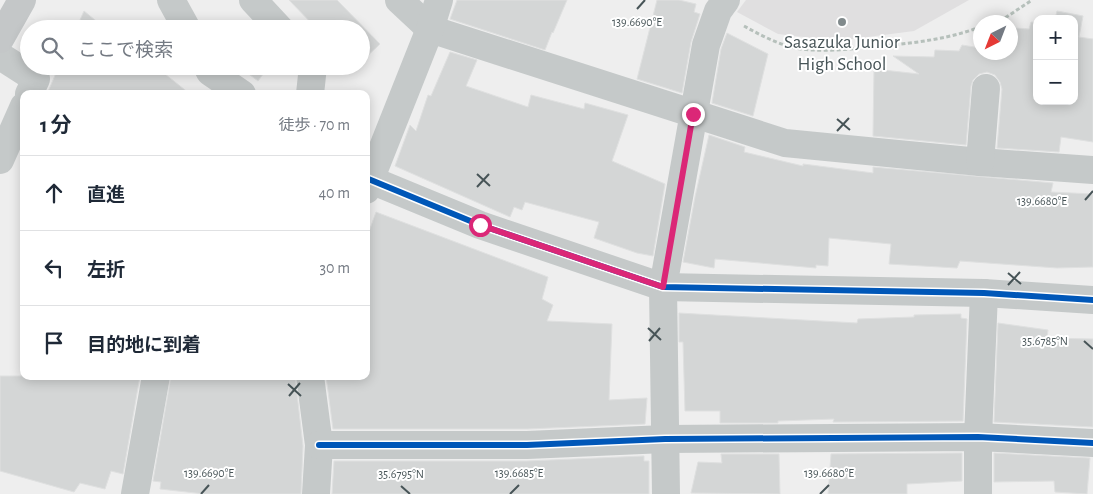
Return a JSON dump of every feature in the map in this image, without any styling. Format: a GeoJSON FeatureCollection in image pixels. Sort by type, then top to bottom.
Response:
{"type":"FeatureCollection","features":[{"type":"Feature","properties":{"kind":"main road"},"geometry":{"type":"LineString","coordinates":[[0,39],[22,0]]}},
{"type":"Feature","properties":{"kind":"street"},"geometry":{"type":"LineString","coordinates":[[171,0],[182,20]]}},
{"type":"Feature","properties":{"kind":"street"},"geometry":{"type":"LineString","coordinates":[[253,0],[272,20]]}},
{"type":"Feature","properties":{"kind":"street"},"geometry":{"type":"LineString","coordinates":[[399,0],[430,29],[785,143],[980,162],[1093,170]]}},
{"type":"Feature","properties":{"kind":"street"},"geometry":{"type":"LineString","coordinates":[[370,175],[430,29],[438,0]]}},
{"type":"Feature","properties":{"kind":"street"},"geometry":{"type":"LineString","coordinates":[[666,494],[663,287],[706,45],[722,6]]}},
{"type":"Feature","properties":{"kind":"street"},"geometry":{"type":"LineString","coordinates":[[0,56],[20,68]]}},
{"type":"Feature","properties":{"kind":"street"},"geometry":{"type":"LineString","coordinates":[[31,75],[36,78],[31,90]]}},
{"type":"Feature","properties":{"kind":"street"},"geometry":{"type":"LineString","coordinates":[[214,75],[236,90]]}},
{"type":"Feature","properties":{"kind":"street"},"geometry":{"type":"LineString","coordinates":[[310,90],[312,75]]}},
{"type":"Feature","properties":{"kind":"street"},"geometry":{"type":"LineString","coordinates":[[980,162],[986,88]]}},
{"type":"Feature","properties":{"kind":"street"},"geometry":{"type":"LineString","coordinates":[[0,160],[20,115]]}},
{"type":"Feature","properties":{"kind":"street"},"geometry":{"type":"LineString","coordinates":[[370,183],[480,225],[663,287],[984,293],[1093,300]]}},
{"type":"Feature","properties":{"kind":"street"},"geometry":{"type":"LineString","coordinates":[[978,494],[978,437],[984,293]]}},
{"type":"Feature","properties":{"kind":"street"},"geometry":{"type":"LineString","coordinates":[[135,494],[155,380]]}},
{"type":"Feature","properties":{"kind":"street"},"geometry":{"type":"LineString","coordinates":[[311,380],[319,445],[316,494]]}},
{"type":"Feature","properties":{"kind":"street"},"geometry":{"type":"LineString","coordinates":[[319,445],[527,445],[665,439],[978,437],[1093,443]]}},
{"type":"Feature","properties":{"kind":"path"},"geometry":{"type":"LineString","coordinates":[[1010,15],[1032,0]]}},
{"type":"Feature","properties":{"kind":"path"},"geometry":{"type":"LineString","coordinates":[[722,6],[768,40],[800,49],[831,51],[920,42],[958,36],[973,30]]}},
{"type":"Feature","properties":{"kind":"shaded area","name":"Sasazuka Junior High School"},"geometry":{"type":"Polygon","coordinates":[[[746,0],[969,0],[914,31],[837,41],[778,34],[737,12],[746,0]]]}},
{"type":"Feature","properties":{"kind":"building"},"geometry":{"type":"Polygon","coordinates":[[[289,0],[337,0],[357,20],[308,20],[289,0]]]}},
{"type":"Feature","properties":{"kind":"building"},"geometry":{"type":"Polygon","coordinates":[[[457,0],[567,0],[545,50],[450,19],[457,0]]]}},
{"type":"Feature","properties":{"kind":"building"},"geometry":{"type":"Polygon","coordinates":[[[657,0],[679,0],[696,4],[694,12],[700,14],[691,42],[682,93],[637,79],[657,0]]]}},
{"type":"Feature","properties":{"kind":"building"},"geometry":{"type":"Polygon","coordinates":[[[84,11],[95,20],[80,20],[84,11]]]}},
{"type":"Feature","properties":{"kind":"building"},"geometry":{"type":"Polygon","coordinates":[[[1057,11],[1078,15],[1056,15],[1057,11]]]}},
{"type":"Feature","properties":{"kind":"building"},"geometry":{"type":"Polygon","coordinates":[[[1078,15],[1083,16],[1079,37],[1093,39],[1093,142],[1061,137],[1059,152],[997,148],[1002,89],[995,75],[987,72],[979,74],[973,80],[971,86],[966,145],[873,136],[874,69],[919,74],[893,56],[934,57],[935,50],[959,51],[962,45],[973,47],[973,60],[1018,60],[1018,28],[1029,29],[1031,22],[1033,22],[1033,105],[1078,105],[1078,15]]]}},
{"type":"Feature","properties":{"kind":"building"},"geometry":{"type":"Polygon","coordinates":[[[727,33],[768,54],[753,116],[712,103],[721,49],[727,33]]]}},
{"type":"Feature","properties":{"kind":"building"},"geometry":{"type":"Polygon","coordinates":[[[370,34],[380,44],[370,53],[370,34]]]}},
{"type":"Feature","properties":{"kind":"building"},"geometry":{"type":"Polygon","coordinates":[[[450,52],[477,60],[466,86],[528,107],[531,95],[584,109],[585,103],[628,115],[612,161],[665,184],[653,256],[637,253],[594,238],[599,222],[525,202],[522,210],[514,207],[510,217],[395,166],[410,125],[416,131],[428,95],[431,96],[450,52]]]}},
{"type":"Feature","properties":{"kind":"building"},"geometry":{"type":"Polygon","coordinates":[[[55,75],[166,75],[185,90],[49,90],[55,75]]]}},
{"type":"Feature","properties":{"kind":"building"},"geometry":{"type":"Polygon","coordinates":[[[250,75],[262,75],[258,81],[250,75]]]}},
{"type":"Feature","properties":{"kind":"building"},"geometry":{"type":"Polygon","coordinates":[[[709,135],[745,147],[744,152],[803,166],[803,164],[873,173],[873,167],[1053,183],[1051,192],[1093,194],[1093,267],[1057,268],[960,261],[957,268],[889,264],[891,244],[829,238],[828,266],[816,265],[816,268],[715,259],[714,268],[683,262],[709,135]]]}},
{"type":"Feature","properties":{"kind":"building"},"geometry":{"type":"Polygon","coordinates":[[[376,212],[548,277],[542,299],[553,305],[547,321],[612,324],[609,400],[647,398],[645,424],[527,429],[333,429],[327,380],[370,380],[370,229],[376,212]]]}},
{"type":"Feature","properties":{"kind":"building"},"geometry":{"type":"Polygon","coordinates":[[[679,313],[857,323],[858,319],[961,314],[961,318],[967,319],[963,421],[833,422],[834,419],[778,421],[778,423],[720,423],[720,411],[685,411],[683,342],[679,342],[679,313]]]}},
{"type":"Feature","properties":{"kind":"building"},"geometry":{"type":"Polygon","coordinates":[[[998,323],[1048,330],[1047,338],[1093,339],[1093,427],[994,422],[998,323]]]}},
{"type":"Feature","properties":{"kind":"building"},"geometry":{"type":"Polygon","coordinates":[[[0,376],[20,376],[20,380],[139,380],[123,474],[111,471],[105,489],[80,483],[74,492],[0,471],[0,376]]]}},
{"type":"Feature","properties":{"kind":"building"},"geometry":{"type":"Polygon","coordinates":[[[170,380],[295,380],[303,446],[301,494],[204,494],[160,489],[161,482],[153,481],[170,380]]]}},
{"type":"Feature","properties":{"kind":"building"},"geometry":{"type":"Polygon","coordinates":[[[962,453],[962,481],[907,484],[907,494],[828,494],[831,454],[962,453]]]}},
{"type":"Feature","properties":{"kind":"building"},"geometry":{"type":"Polygon","coordinates":[[[994,453],[1090,458],[1087,494],[1055,492],[1054,481],[994,482],[994,453]]]}},
{"type":"Feature","properties":{"kind":"building"},"geometry":{"type":"Polygon","coordinates":[[[721,454],[779,454],[780,494],[691,493],[698,462],[722,463],[721,454]]]}},
{"type":"Feature","properties":{"kind":"building"},"geometry":{"type":"Polygon","coordinates":[[[644,456],[644,461],[649,461],[649,494],[332,494],[334,461],[527,461],[644,456]]]}},
{"type":"Feature","properties":{"kind":"cycle path"},"geometry":{"type":"LineString","coordinates":[[370,180],[480,225],[663,287],[984,293],[1093,300]]}},
{"type":"Feature","properties":{"kind":"cycle path"},"geometry":{"type":"LineString","coordinates":[[319,445],[527,445],[665,439],[978,437],[1093,443]]}},
{"type":"Feature","properties":{"kind":"place","name":"Sasazuka Junior High School"},"geometry":{"type":"Point","coordinates":[842,22]}},
{"type":"Feature","properties":{"kind":"route"},"geometry":{"type":"LineString","coordinates":[[480,225],[663,287],[693,114]]}}]}
